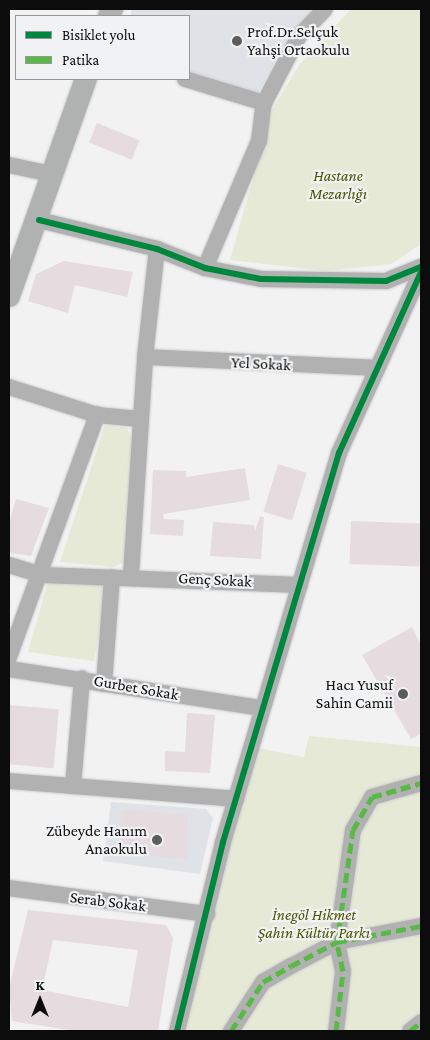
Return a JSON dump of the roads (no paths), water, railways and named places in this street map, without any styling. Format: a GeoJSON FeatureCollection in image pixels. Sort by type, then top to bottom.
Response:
{"type":"FeatureCollection","features":[{"type":"Feature","properties":{"kind":"street"},"geometry":{"type":"LineString","coordinates":[[205,268],[259,141],[264,103],[299,36],[325,9]]}},
{"type":"Feature","properties":{"kind":"street"},"geometry":{"type":"LineString","coordinates":[[9,296],[39,220],[51,174],[86,80]]}},
{"type":"Feature","properties":{"kind":"street"},"geometry":{"type":"LineString","coordinates":[[188,80],[264,103]]}},
{"type":"Feature","properties":{"kind":"street"},"geometry":{"type":"LineString","coordinates":[[9,165],[51,174]]}},
{"type":"Feature","properties":{"kind":"street"},"geometry":{"type":"LineString","coordinates":[[39,220],[157,249],[205,268],[261,279],[386,281],[421,267]]}},
{"type":"Feature","properties":{"kind":"street"},"geometry":{"type":"LineString","coordinates":[[131,575],[140,419],[157,249]]}},
{"type":"Feature","properties":{"kind":"street"},"geometry":{"type":"LineString","coordinates":[[177,1031],[236,798],[340,453],[421,272]]}},
{"type":"Feature","properties":{"kind":"street","name":"Yel Sokak"},"geometry":{"type":"LineString","coordinates":[[145,357],[377,368]]}},
{"type":"Feature","properties":{"kind":"street"},"geometry":{"type":"LineString","coordinates":[[9,386],[97,415],[140,419]]}},
{"type":"Feature","properties":{"kind":"street"},"geometry":{"type":"LineString","coordinates":[[9,657],[42,575],[97,415]]}},
{"type":"Feature","properties":{"kind":"street","name":"Genç Sokak"},"geometry":{"type":"LineString","coordinates":[[9,565],[42,575],[112,577],[131,575],[300,585]]}},
{"type":"Feature","properties":{"kind":"street"},"geometry":{"type":"LineString","coordinates":[[104,684],[112,577]]}},
{"type":"Feature","properties":{"kind":"street","name":"Gurbet Sokak"},"geometry":{"type":"LineString","coordinates":[[9,669],[82,678],[104,684],[262,708]]}},
{"type":"Feature","properties":{"kind":"street"},"geometry":{"type":"LineString","coordinates":[[73,786],[82,678]]}},
{"type":"Feature","properties":{"kind":"street"},"geometry":{"type":"LineString","coordinates":[[9,781],[236,798]]}},
{"type":"Feature","properties":{"kind":"street"},"geometry":{"type":"LineString","coordinates":[[336,1031],[343,971],[338,942],[353,830],[372,797],[421,783]]}},
{"type":"Feature","properties":{"kind":"street","name":"Serab Sokak"},"geometry":{"type":"LineString","coordinates":[[9,888],[207,914]]}},
{"type":"Feature","properties":{"kind":"street"},"geometry":{"type":"LineString","coordinates":[[231,1031],[263,982],[338,942],[421,926]]}},
{"type":"Feature","properties":{"kind":"street"},"geometry":{"type":"LineString","coordinates":[[410,1031],[421,1022]]}},
{"type":"Feature","properties":{"kind":"place","name":"Prof.Dr.Selçuk Yahşi Ortaokulu"},"geometry":{"type":"Point","coordinates":[237,41]}},
{"type":"Feature","properties":{"kind":"place","name":"Hacı Yusuf Sahin Camii"},"geometry":{"type":"Point","coordinates":[403,694]}},
{"type":"Feature","properties":{"kind":"place","name":"Zübeyde Hanım Anaokulu"},"geometry":{"type":"Point","coordinates":[157,840]}},
{"type":"Feature","properties":{"kind":"park label","name":"Hastane Mezarlığı"},"geometry":{"type":"Point","coordinates":[338,185]}},
{"type":"Feature","properties":{"kind":"park label","name":"İnegöl Hikmet Şahin Kültür Parkı"},"geometry":{"type":"Point","coordinates":[314,924]}}]}
